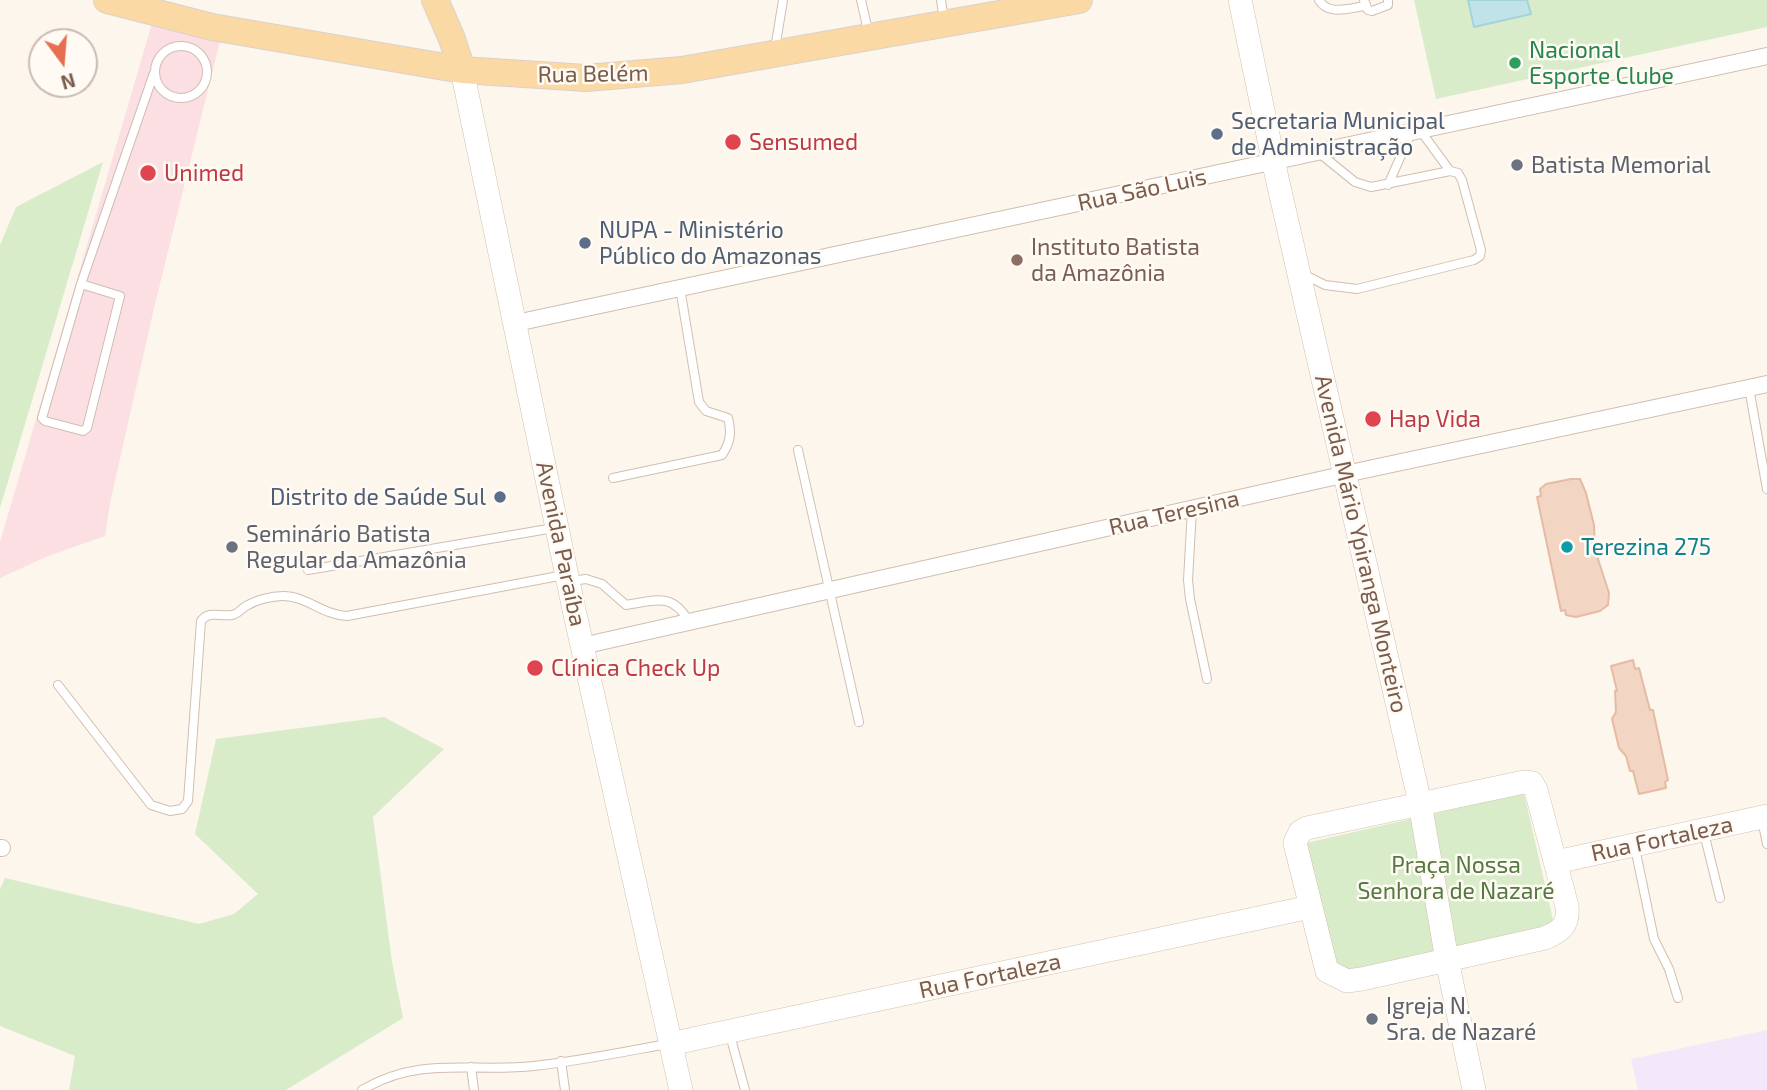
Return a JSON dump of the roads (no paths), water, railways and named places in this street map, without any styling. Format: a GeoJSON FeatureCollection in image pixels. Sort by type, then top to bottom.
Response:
{"type":"FeatureCollection","features":[{"type":"Feature","properties":{"kind":"main road","name":"Rua Belém"},"geometry":{"type":"LineString","coordinates":[[107,0],[192,36],[462,70],[586,78],[682,70],[869,37],[943,12],[1063,1]]}},
{"type":"Feature","properties":{"kind":"main road","name":"Avenida Paraíba"},"geometry":{"type":"LineString","coordinates":[[435,0],[462,70],[582,646],[681,1090]]}},
{"type":"Feature","properties":{"kind":"main road","name":"Avenida Mário Ypiranga Monteiro"},"geometry":{"type":"LineString","coordinates":[[1240,0],[1273,162],[1420,803],[1447,960],[1474,1090]]}},
{"type":"Feature","properties":{"kind":"main road"},"geometry":{"type":"LineString","coordinates":[[1524,782],[1532,783],[1536,790],[1556,862],[1568,918],[1558,933],[1347,981],[1336,978],[1327,971],[1295,843],[1300,832],[1307,828],[1524,782]]}},
{"type":"Feature","properties":{"kind":"main road","name":"Rua Fortaleza"},"geometry":{"type":"LineString","coordinates":[[1556,862],[1764,817]]}},
{"type":"Feature","properties":{"kind":"main road","name":"Rua Fortaleza"},"geometry":{"type":"LineString","coordinates":[[670,1044],[1310,907]]}},
{"type":"Feature","properties":{"kind":"street","name":"Rua São Luis"},"geometry":{"type":"LineString","coordinates":[[516,323],[1767,56]]}},
{"type":"Feature","properties":{"kind":"street","name":"Rua Teresina"},"geometry":{"type":"LineString","coordinates":[[582,646],[1345,475],[1767,384]]}},
{"type":"Feature","properties":{"kind":"lane"},"geometry":{"type":"LineString","coordinates":[[774,54],[783,0]]}},
{"type":"Feature","properties":{"kind":"lane"},"geometry":{"type":"LineString","coordinates":[[861,0],[869,37]]}},
{"type":"Feature","properties":{"kind":"lane"},"geometry":{"type":"LineString","coordinates":[[1319,0],[1325,8],[1332,10],[1364,3],[1368,10],[1372,11],[1388,5],[1388,0]]}},
{"type":"Feature","properties":{"kind":"lane"},"geometry":{"type":"LineString","coordinates":[[81,284],[120,296],[87,428],[83,431],[42,418],[81,284],[155,65],[165,51],[192,36],[196,50],[206,64],[206,80],[197,93],[182,99],[173,98],[160,89],[154,73]]}},
{"type":"Feature","properties":{"kind":"lane"},"geometry":{"type":"LineString","coordinates":[[1388,185],[1416,131],[1450,171]]}},
{"type":"Feature","properties":{"kind":"lane"},"geometry":{"type":"LineString","coordinates":[[1298,271],[1325,285],[1357,289],[1474,260],[1480,256],[1475,226],[1458,173],[1450,171],[1371,187],[1354,182],[1318,152]]}},
{"type":"Feature","properties":{"kind":"lane"},"geometry":{"type":"LineString","coordinates":[[613,478],[722,455],[730,443],[728,418],[706,411],[699,402],[680,288]]}},
{"type":"Feature","properties":{"kind":"lane"},"geometry":{"type":"LineString","coordinates":[[1749,388],[1767,489]]}},
{"type":"Feature","properties":{"kind":"lane"},"geometry":{"type":"LineString","coordinates":[[798,450],[859,722]]}},
{"type":"Feature","properties":{"kind":"lane"},"geometry":{"type":"LineString","coordinates":[[1192,509],[1188,580],[1207,679]]}},
{"type":"Feature","properties":{"kind":"lane"},"geometry":{"type":"LineString","coordinates":[[308,570],[557,528]]}},
{"type":"Feature","properties":{"kind":"lane"},"geometry":{"type":"LineString","coordinates":[[58,685],[151,805],[170,811],[182,809],[188,801],[201,621],[209,615],[231,615],[254,602],[285,596],[294,597],[328,613],[347,615],[568,578],[586,579],[602,584],[626,605],[654,599],[666,600],[690,622]]}},
{"type":"Feature","properties":{"kind":"lane"},"geometry":{"type":"LineString","coordinates":[[1764,817],[1767,844]]}},
{"type":"Feature","properties":{"kind":"lane"},"geometry":{"type":"LineString","coordinates":[[1703,830],[1720,898]]}},
{"type":"Feature","properties":{"kind":"lane"},"geometry":{"type":"LineString","coordinates":[[1634,845],[1654,939],[1669,969],[1678,998]]}},
{"type":"Feature","properties":{"kind":"lane"},"geometry":{"type":"LineString","coordinates":[[730,1032],[745,1090]]}},
{"type":"Feature","properties":{"kind":"lane"},"geometry":{"type":"LineString","coordinates":[[362,1090],[402,1072],[426,1067],[512,1067],[670,1044]]}},
{"type":"Feature","properties":{"kind":"lane"},"geometry":{"type":"LineString","coordinates":[[561,1061],[565,1090]]}},
{"type":"Feature","properties":{"kind":"lane"},"geometry":{"type":"LineString","coordinates":[[471,1067],[474,1090]]}},
{"type":"Feature","properties":{"kind":"water"},"geometry":{"type":"Polygon","coordinates":[[[1468,0],[1527,0],[1531,14],[1474,27],[1468,0]]]}},
{"type":"Feature","properties":{"kind":"place","name":"Nacional Esporte Clube"},"geometry":{"type":"Point","coordinates":[1515,63]}},
{"type":"Feature","properties":{"kind":"place","name":"Secretaria Municipal de Administração"},"geometry":{"type":"Point","coordinates":[1217,134]}},
{"type":"Feature","properties":{"kind":"place","name":"Sensumed"},"geometry":{"type":"Point","coordinates":[733,142]}},
{"type":"Feature","properties":{"kind":"place","name":"Batista Memorial"},"geometry":{"type":"Point","coordinates":[1517,165]}},
{"type":"Feature","properties":{"kind":"place","name":"Unimed"},"geometry":{"type":"Point","coordinates":[148,173]}},
{"type":"Feature","properties":{"kind":"place","name":"NUPA - Ministério Público do Amazonas"},"geometry":{"type":"Point","coordinates":[585,243]}},
{"type":"Feature","properties":{"kind":"place","name":"Instituto Batista da Amazônia"},"geometry":{"type":"Point","coordinates":[1017,260]}},
{"type":"Feature","properties":{"kind":"place","name":"Hap Vida"},"geometry":{"type":"Point","coordinates":[1373,419]}},
{"type":"Feature","properties":{"kind":"place","name":"Distrito de Saúde Sul"},"geometry":{"type":"Point","coordinates":[500,497]}},
{"type":"Feature","properties":{"kind":"place","name":"Seminário Batista Regular da Amazônia"},"geometry":{"type":"Point","coordinates":[232,547]}},
{"type":"Feature","properties":{"kind":"place","name":"Terezina 275"},"geometry":{"type":"Point","coordinates":[1567,547]}},
{"type":"Feature","properties":{"kind":"place","name":"Clínica Check Up"},"geometry":{"type":"Point","coordinates":[535,668]}},
{"type":"Feature","properties":{"kind":"place","name":"Igreja N. Sra. de Nazaré"},"geometry":{"type":"Point","coordinates":[1372,1019]}},
{"type":"Feature","properties":{"kind":"park label","name":"Praça Nossa Senhora de Nazaré"},"geometry":{"type":"Point","coordinates":[1456,878]}}]}
